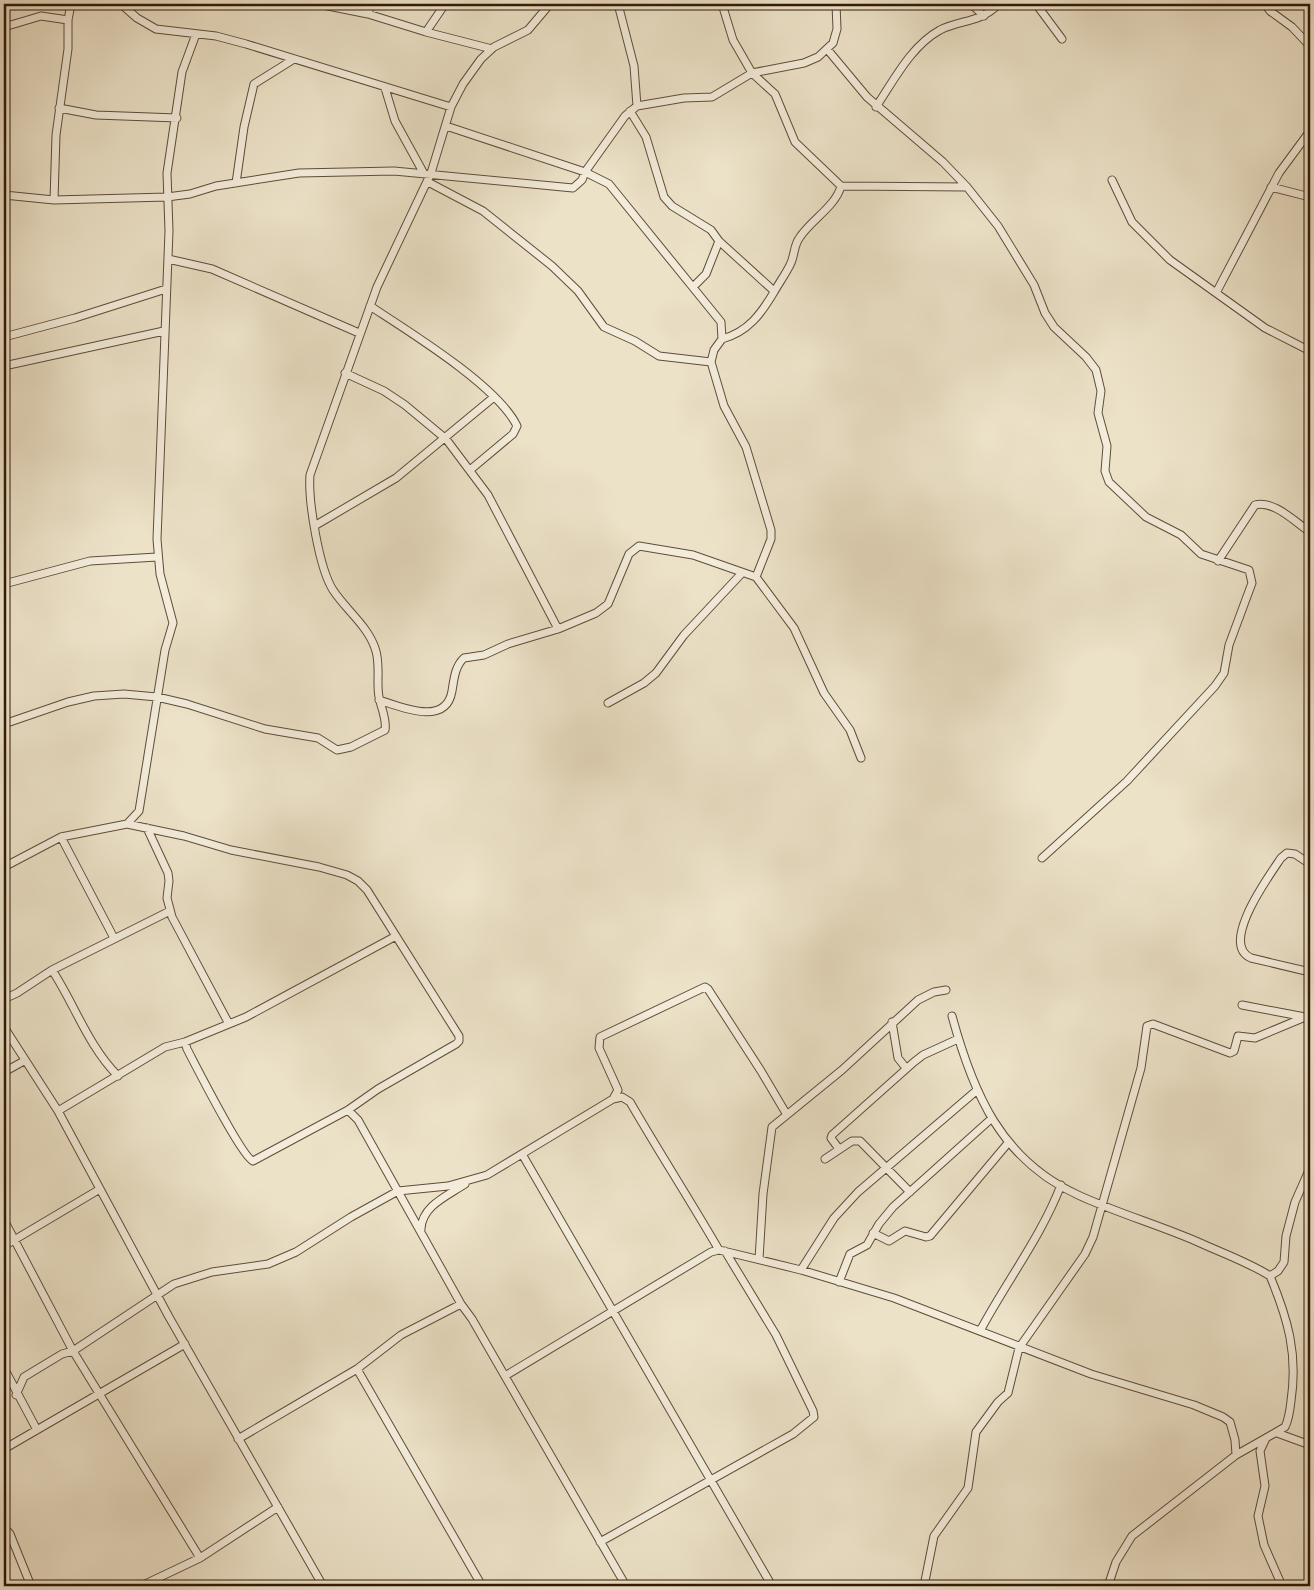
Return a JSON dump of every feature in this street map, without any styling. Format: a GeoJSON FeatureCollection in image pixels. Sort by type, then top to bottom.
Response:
{"type":"FeatureCollection","features":[{"type":"Feature","properties":{"kind":"street"},"geometry":{"type":"LineString","coordinates":[[54,200],[59,108],[68,49],[68,20],[71,4]]}},
{"type":"Feature","properties":{"kind":"street"},"geometry":{"type":"LineString","coordinates":[[121,4],[151,27],[246,44],[451,107]]}},
{"type":"Feature","properties":{"kind":"street"},"geometry":{"type":"LineString","coordinates":[[318,4],[368,14],[426,32],[492,49]]}},
{"type":"Feature","properties":{"kind":"street"},"geometry":{"type":"LineString","coordinates":[[368,14],[371,4]]}},
{"type":"Feature","properties":{"kind":"street"},"geometry":{"type":"LineString","coordinates":[[426,32],[445,4]]}},
{"type":"Feature","properties":{"kind":"street"},"geometry":{"type":"LineString","coordinates":[[427,172],[446,126],[451,107],[472,70],[492,49],[528,30],[550,4]]}},
{"type":"Feature","properties":{"kind":"street"},"geometry":{"type":"LineString","coordinates":[[618,4],[634,66],[637,106]]}},
{"type":"Feature","properties":{"kind":"street"},"geometry":{"type":"LineString","coordinates":[[722,4],[733,40],[752,73],[775,94],[795,142],[840,186],[967,187]]}},
{"type":"Feature","properties":{"kind":"street"},"geometry":{"type":"LineString","coordinates":[[4,195],[54,200],[167,197],[299,173],[427,172],[568,188],[578,186],[585,172],[630,111],[637,106],[684,98],[712,97],[752,73],[804,63],[827,49],[833,43],[837,29],[836,4]]}},
{"type":"Feature","properties":{"kind":"street"},"geometry":{"type":"LineString","coordinates":[[971,4],[984,16]]}},
{"type":"Feature","properties":{"kind":"street"},"geometry":{"type":"LineString","coordinates":[[876,107],[917,48],[928,38],[942,29],[984,16],[999,4]]}},
{"type":"Feature","properties":{"kind":"street"},"geometry":{"type":"LineString","coordinates":[[1036,4],[1062,39]]}},
{"type":"Feature","properties":{"kind":"street"},"geometry":{"type":"LineString","coordinates":[[1265,4],[1270,11],[1292,27],[1310,46]]}},
{"type":"Feature","properties":{"kind":"street"},"geometry":{"type":"LineString","coordinates":[[4,27],[41,16],[68,20]]}},
{"type":"Feature","properties":{"kind":"street"},"geometry":{"type":"LineString","coordinates":[[127,824],[139,811],[165,650],[173,624],[157,557],[168,258],[167,173],[182,72],[196,34]]}},
{"type":"Feature","properties":{"kind":"street"},"geometry":{"type":"LineString","coordinates":[[827,49],[876,107],[943,162],[967,187],[998,226],[1034,285],[1045,314],[1054,327],[1086,357],[1096,370],[1101,391],[1098,413],[1106,436],[1105,471],[1110,482],[1146,517],[1181,535],[1201,554],[1249,570],[1252,583],[1229,645],[1224,673],[1205,698],[1127,781],[1042,858]]}},
{"type":"Feature","properties":{"kind":"street"},"geometry":{"type":"LineString","coordinates":[[236,183],[244,127],[254,84],[294,59]]}},
{"type":"Feature","properties":{"kind":"street"},"geometry":{"type":"LineString","coordinates":[[4,724],[68,702],[94,696],[124,694],[157,697],[187,704],[265,729],[318,738],[340,750],[375,737],[385,730],[379,700],[379,668],[376,649],[366,632],[332,589],[325,573],[311,501],[310,475],[359,333],[388,262],[428,182],[427,172],[395,121],[386,88]]}},
{"type":"Feature","properties":{"kind":"street"},"geometry":{"type":"LineString","coordinates":[[59,108],[96,115],[176,118]]}},
{"type":"Feature","properties":{"kind":"street"},"geometry":{"type":"LineString","coordinates":[[630,111],[646,137],[664,197],[672,206],[711,230],[719,241],[774,292]]}},
{"type":"Feature","properties":{"kind":"street"},"geometry":{"type":"LineString","coordinates":[[446,126],[585,172],[609,184],[647,234],[694,287],[721,322],[722,339]]}},
{"type":"Feature","properties":{"kind":"street"},"geometry":{"type":"LineString","coordinates":[[1216,293],[1271,187],[1310,131]]}},
{"type":"Feature","properties":{"kind":"street"},"geometry":{"type":"LineString","coordinates":[[1112,180],[1132,222],[1170,260],[1265,328],[1310,351]]}},
{"type":"Feature","properties":{"kind":"street"},"geometry":{"type":"LineString","coordinates":[[428,182],[488,215],[552,266],[578,291],[604,327],[636,340],[659,356],[711,362]]}},
{"type":"Feature","properties":{"kind":"street"},"geometry":{"type":"LineString","coordinates":[[756,577],[771,539],[771,530],[746,447],[724,406],[711,362],[714,350],[722,339],[750,326],[765,309],[791,264],[794,248],[800,236],[829,204],[840,186]]}},
{"type":"Feature","properties":{"kind":"street"},"geometry":{"type":"LineString","coordinates":[[1271,187],[1310,197]]}},
{"type":"Feature","properties":{"kind":"street"},"geometry":{"type":"LineString","coordinates":[[694,287],[706,274],[719,241]]}},
{"type":"Feature","properties":{"kind":"street"},"geometry":{"type":"LineString","coordinates":[[168,258],[212,269],[359,333]]}},
{"type":"Feature","properties":{"kind":"street"},"geometry":{"type":"LineString","coordinates":[[4,337],[75,318],[166,289]]}},
{"type":"Feature","properties":{"kind":"street"},"geometry":{"type":"LineString","coordinates":[[370,306],[439,352],[494,397],[515,421],[517,430],[470,470]]}},
{"type":"Feature","properties":{"kind":"street"},"geometry":{"type":"LineString","coordinates":[[4,366],[164,331]]}},
{"type":"Feature","properties":{"kind":"street"},"geometry":{"type":"LineString","coordinates":[[345,373],[391,396],[446,439],[488,495],[521,562],[558,629]]}},
{"type":"Feature","properties":{"kind":"street"},"geometry":{"type":"LineString","coordinates":[[316,525],[384,486],[446,439],[494,397]]}},
{"type":"Feature","properties":{"kind":"street"},"geometry":{"type":"LineString","coordinates":[[1218,561],[1255,505],[1264,503],[1273,506],[1310,532]]}},
{"type":"Feature","properties":{"kind":"street"},"geometry":{"type":"LineString","coordinates":[[379,700],[424,713],[435,711],[448,702],[457,668],[464,658],[484,655],[508,644],[558,629],[596,613],[608,604],[629,554],[639,546],[693,555],[756,577],[794,628],[824,693],[850,730],[861,758]]}},
{"type":"Feature","properties":{"kind":"street"},"geometry":{"type":"LineString","coordinates":[[4,584],[90,560],[157,557]]}},
{"type":"Feature","properties":{"kind":"street"},"geometry":{"type":"LineString","coordinates":[[608,703],[644,683],[656,673],[676,644],[742,572]]}},
{"type":"Feature","properties":{"kind":"street"},"geometry":{"type":"LineString","coordinates":[[4,867],[61,837],[127,824],[184,836],[231,850],[319,867],[347,875],[358,881],[367,890],[458,1036],[459,1041],[371,1093],[348,1110],[258,1159],[248,1159],[187,1049],[185,1042]]}},
{"type":"Feature","properties":{"kind":"street"},"geometry":{"type":"LineString","coordinates":[[147,828],[168,873],[170,881],[167,898],[170,911],[229,1024]]}},
{"type":"Feature","properties":{"kind":"street"},"geometry":{"type":"LineString","coordinates":[[61,837],[114,938]]}},
{"type":"Feature","properties":{"kind":"street"},"geometry":{"type":"LineString","coordinates":[[1310,864],[1295,854],[1287,853],[1281,858],[1247,913],[1241,934],[1240,948],[1243,953],[1251,958],[1310,972]]}},
{"type":"Feature","properties":{"kind":"street"},"geometry":{"type":"LineString","coordinates":[[4,999],[17,993],[52,970],[170,911]]}},
{"type":"Feature","properties":{"kind":"street"},"geometry":{"type":"LineString","coordinates":[[58,1111],[166,1047],[185,1042],[229,1024],[396,936]]}},
{"type":"Feature","properties":{"kind":"street"},"geometry":{"type":"LineString","coordinates":[[52,970],[104,1062],[118,1076]]}},
{"type":"Feature","properties":{"kind":"street"},"geometry":{"type":"LineString","coordinates":[[613,1099],[618,1090],[598,1048],[600,1037],[705,987],[761,1071],[787,1115]]}},
{"type":"Feature","properties":{"kind":"street"},"geometry":{"type":"LineString","coordinates":[[759,1258],[763,1194],[770,1132],[775,1124],[842,1070],[918,1000],[934,992],[946,990]]}},
{"type":"Feature","properties":{"kind":"street"},"geometry":{"type":"LineString","coordinates":[[1242,1005],[1309,1017]]}},
{"type":"Feature","properties":{"kind":"street"},"geometry":{"type":"LineString","coordinates":[[952,1016],[958,1040],[976,1091],[991,1119],[1008,1143],[1030,1164],[1061,1185],[1102,1205],[1184,1236],[1270,1276],[1285,1313],[1294,1355],[1293,1389],[1288,1422],[1285,1428],[1236,1455],[1132,1536],[1116,1562],[1108,1586]]}},
{"type":"Feature","properties":{"kind":"street"},"geometry":{"type":"LineString","coordinates":[[924,1586],[934,1536],[968,1488],[976,1432],[998,1402],[1008,1393],[1019,1348],[1085,1254],[1102,1205],[1140,1068],[1149,1024],[1230,1053],[1234,1051],[1238,1036],[1255,1038],[1309,1017]]}},
{"type":"Feature","properties":{"kind":"street"},"geometry":{"type":"LineString","coordinates":[[892,1022],[898,1058],[906,1068]]}},
{"type":"Feature","properties":{"kind":"street"},"geometry":{"type":"LineString","coordinates":[[4,1026],[24,1061],[58,1111],[185,1344],[323,1586]]}},
{"type":"Feature","properties":{"kind":"street"},"geometry":{"type":"LineString","coordinates":[[839,1149],[831,1138],[832,1135],[906,1068],[924,1055],[958,1040]]}},
{"type":"Feature","properties":{"kind":"street"},"geometry":{"type":"LineString","coordinates":[[4,1072],[24,1061]]}},
{"type":"Feature","properties":{"kind":"street"},"geometry":{"type":"LineString","coordinates":[[801,1270],[843,1207],[885,1167],[976,1091]]}},
{"type":"Feature","properties":{"kind":"street"},"geometry":{"type":"LineString","coordinates":[[16,1395],[24,1377],[62,1354],[73,1351],[174,1284],[212,1272],[252,1268],[282,1258],[398,1191],[448,1186],[487,1175],[613,1099],[622,1097],[630,1102],[667,1159],[676,1180],[776,1335],[814,1414],[809,1422],[793,1434],[600,1542]]}},
{"type":"Feature","properties":{"kind":"street"},"geometry":{"type":"LineString","coordinates":[[348,1110],[358,1120],[421,1229],[461,1304],[505,1376],[626,1586]]}},
{"type":"Feature","properties":{"kind":"street"},"geometry":{"type":"LineString","coordinates":[[839,1282],[850,1254],[867,1245],[873,1233],[893,1207],[991,1119]]}},
{"type":"Feature","properties":{"kind":"street"},"geometry":{"type":"LineString","coordinates":[[825,1159],[852,1141],[860,1141],[910,1192]]}},
{"type":"Feature","properties":{"kind":"street"},"geometry":{"type":"LineString","coordinates":[[873,1233],[889,1241],[905,1231],[926,1237],[930,1236],[1008,1143]]}},
{"type":"Feature","properties":{"kind":"street"},"geometry":{"type":"LineString","coordinates":[[522,1154],[772,1586]]}},
{"type":"Feature","properties":{"kind":"street"},"geometry":{"type":"LineString","coordinates":[[1270,1276],[1278,1272],[1284,1262],[1286,1236],[1295,1202],[1310,1168]]}},
{"type":"Feature","properties":{"kind":"street"},"geometry":{"type":"LineString","coordinates":[[421,1229],[421,1219],[429,1208],[472,1179]]}},
{"type":"Feature","properties":{"kind":"street"},"geometry":{"type":"LineString","coordinates":[[980,1331],[998,1297],[1035,1240],[1061,1185]]}},
{"type":"Feature","properties":{"kind":"street"},"geometry":{"type":"LineString","coordinates":[[4,1246],[100,1189]]}},
{"type":"Feature","properties":{"kind":"street"},"geometry":{"type":"LineString","coordinates":[[4,1220],[73,1351],[200,1558]]}},
{"type":"Feature","properties":{"kind":"street"},"geometry":{"type":"LineString","coordinates":[[505,1376],[711,1252],[722,1251],[759,1258],[932,1311],[1019,1348],[1091,1374],[1194,1405],[1223,1417],[1234,1430],[1236,1455]]}},
{"type":"Feature","properties":{"kind":"street"},"geometry":{"type":"LineString","coordinates":[[238,1438],[357,1369],[401,1335],[461,1304]]}},
{"type":"Feature","properties":{"kind":"street"},"geometry":{"type":"LineString","coordinates":[[4,1449],[185,1344]]}},
{"type":"Feature","properties":{"kind":"street"},"geometry":{"type":"LineString","coordinates":[[4,1368],[16,1395],[37,1430]]}},
{"type":"Feature","properties":{"kind":"street"},"geometry":{"type":"LineString","coordinates":[[357,1369],[482,1586]]}},
{"type":"Feature","properties":{"kind":"street"},"geometry":{"type":"LineString","coordinates":[[1277,1433],[1310,1444]]}},
{"type":"Feature","properties":{"kind":"street"},"geometry":{"type":"LineString","coordinates":[[1266,1438],[1260,1451],[1265,1486],[1258,1522],[1264,1545],[1282,1586]]}},
{"type":"Feature","properties":{"kind":"street"},"geometry":{"type":"LineString","coordinates":[[141,1586],[200,1558],[278,1507]]}},
{"type":"Feature","properties":{"kind":"street"},"geometry":{"type":"LineString","coordinates":[[4,1526],[10,1534],[30,1586]]}}]}
